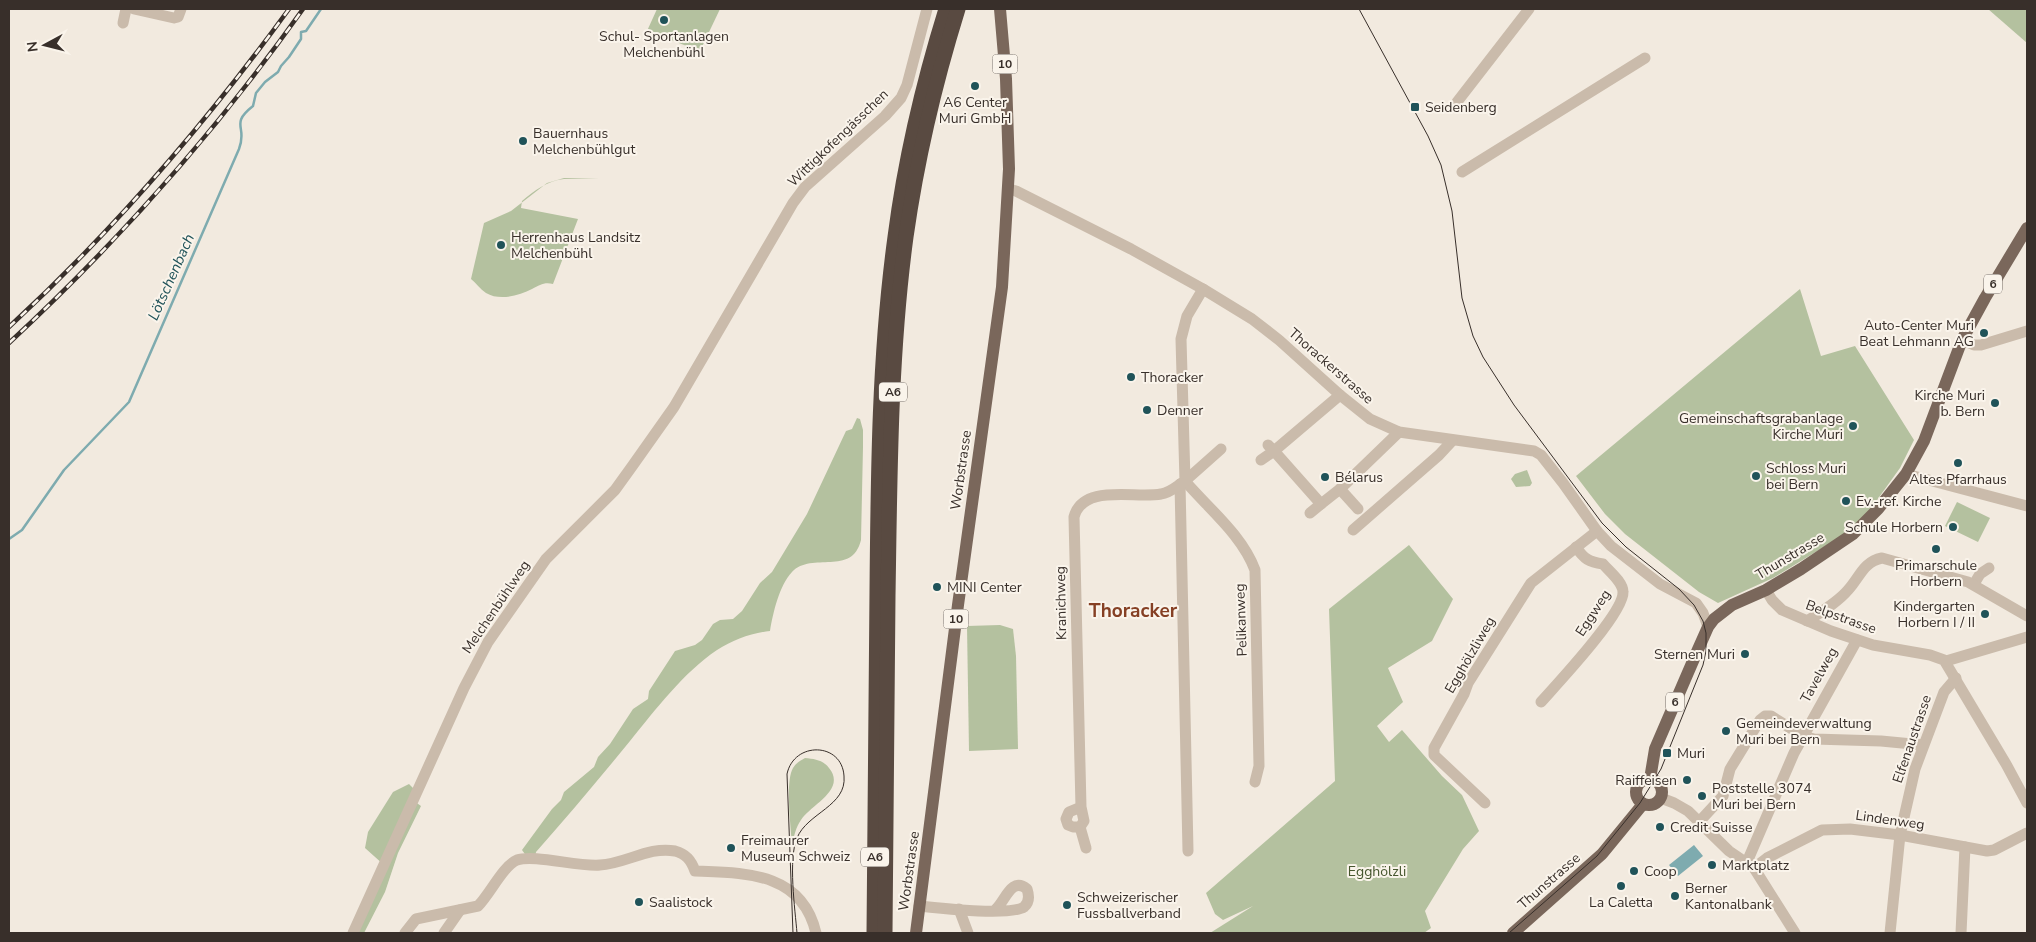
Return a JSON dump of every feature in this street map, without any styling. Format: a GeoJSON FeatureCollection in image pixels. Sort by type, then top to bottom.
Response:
{"type":"FeatureCollection","features":[{"type":"Feature","properties":{"kind":"highway","name":"A6"},"geometry":{"type":"LineString","coordinates":[[874,933],[879,449],[886,315],[895,236],[908,157],[926,79],[946,9]]}},
{"type":"Feature","properties":{"kind":"highway","name":"A6"},"geometry":{"type":"LineString","coordinates":[[885,933],[890,487],[896,331],[906,238],[917,167],[938,75],[958,9]]}},
{"type":"Feature","properties":{"kind":"main road","name":"Worbstrasse"},"geometry":{"type":"LineString","coordinates":[[916,933],[976,474],[999,316],[1005,255],[1009,189],[1006,89],[1000,9]]}},
{"type":"Feature","properties":{"kind":"main road","name":"Thunstrasse"},"geometry":{"type":"LineString","coordinates":[[1650,779],[1655,749],[1708,627],[1723,610],[1766,590],[1853,534],[1882,505],[1906,474],[1924,441],[1962,340],[1984,298],[2027,228]]}},
{"type":"Feature","properties":{"kind":"main road"},"geometry":{"type":"LineString","coordinates":[[1650,779],[1657,781],[1662,787],[1661,798],[1654,805],[1642,804],[1637,798],[1636,790],[1642,781],[1650,779]]}},
{"type":"Feature","properties":{"kind":"main road","name":"Thunstrasse"},"geometry":{"type":"LineString","coordinates":[[1513,933],[1602,854],[1642,804]]}},
{"type":"Feature","properties":{"kind":"street"},"geometry":{"type":"LineString","coordinates":[[123,23],[126,9]]}},
{"type":"Feature","properties":{"kind":"street"},"geometry":{"type":"LineString","coordinates":[[134,9],[174,18],[178,17],[181,9]]}},
{"type":"Feature","properties":{"kind":"street","name":"Wittigkofengässchen"},"geometry":{"type":"LineString","coordinates":[[688,384],[799,195],[805,187],[885,116],[901,98],[907,85],[927,9]]}},
{"type":"Feature","properties":{"kind":"street"},"geometry":{"type":"LineString","coordinates":[[1457,102],[1529,9]]}},
{"type":"Feature","properties":{"kind":"street"},"geometry":{"type":"LineString","coordinates":[[1462,172],[1645,58]]}},
{"type":"Feature","properties":{"kind":"street","name":"Thorackerstrasse"},"geometry":{"type":"LineString","coordinates":[[1009,189],[1131,249],[1203,289],[1266,329],[1370,419],[1399,432],[1452,441],[1534,451],[1541,455],[1597,531],[1611,546],[1660,584],[1696,603],[1703,613],[1708,627]]}},
{"type":"Feature","properties":{"kind":"street"},"geometry":{"type":"LineString","coordinates":[[1188,851],[1181,339],[1187,316],[1203,289]]}},
{"type":"Feature","properties":{"kind":"street"},"geometry":{"type":"LineString","coordinates":[[1962,340],[1974,345],[1981,344],[2027,330]]}},
{"type":"Feature","properties":{"kind":"street","name":"Melchenbühlweg"},"geometry":{"type":"LineString","coordinates":[[352,933],[484,647],[546,559],[615,490],[674,407],[688,384]]}},
{"type":"Feature","properties":{"kind":"street"},"geometry":{"type":"LineString","coordinates":[[1261,460],[1271,448],[1340,395]]}},
{"type":"Feature","properties":{"kind":"street"},"geometry":{"type":"LineString","coordinates":[[1310,514],[1340,489],[1399,432]]}},
{"type":"Feature","properties":{"kind":"street"},"geometry":{"type":"LineString","coordinates":[[1353,530],[1439,455],[1452,441]]}},
{"type":"Feature","properties":{"kind":"street","name":"Kranichweg"},"geometry":{"type":"LineString","coordinates":[[1080,827],[1084,821],[1081,807],[1075,512],[1081,504],[1091,497],[1162,494],[1182,483],[1221,448]]}},
{"type":"Feature","properties":{"kind":"street"},"geometry":{"type":"LineString","coordinates":[[1271,448],[1321,504]]}},
{"type":"Feature","properties":{"kind":"street"},"geometry":{"type":"LineString","coordinates":[[1906,474],[2027,506]]}},
{"type":"Feature","properties":{"kind":"street","name":"Pelikanweg"},"geometry":{"type":"LineString","coordinates":[[1182,483],[1244,547],[1255,570],[1259,766],[1255,782]]}},
{"type":"Feature","properties":{"kind":"street"},"geometry":{"type":"LineString","coordinates":[[1340,489],[1358,509]]}},
{"type":"Feature","properties":{"kind":"street","name":"Egghölzliweg"},"geometry":{"type":"LineString","coordinates":[[1485,803],[1432,753],[1468,683],[1527,587],[1538,576],[1597,531]]}},
{"type":"Feature","properties":{"kind":"street","name":"Eggweg"},"geometry":{"type":"LineString","coordinates":[[1541,702],[1599,634],[1623,595],[1620,583],[1603,564],[1589,562],[1576,547]]}},
{"type":"Feature","properties":{"kind":"street"},"geometry":{"type":"LineString","coordinates":[[1807,621],[1848,591],[1858,574],[1878,559],[1887,559],[1974,584],[2023,613],[2027,601]]}},
{"type":"Feature","properties":{"kind":"street"},"geometry":{"type":"LineString","coordinates":[[1974,584],[1980,574],[1989,568]]}},
{"type":"Feature","properties":{"kind":"street","name":"Belpstrasse"},"geometry":{"type":"LineString","coordinates":[[1766,590],[1772,600],[1782,610],[1807,621],[1857,640],[1940,657],[1951,669]]}},
{"type":"Feature","properties":{"kind":"street"},"geometry":{"type":"LineString","coordinates":[[2027,637],[1951,669],[2027,803]]}},
{"type":"Feature","properties":{"kind":"street","name":"Tavelweg"},"geometry":{"type":"LineString","coordinates":[[1750,865],[1803,736],[1857,640]]}},
{"type":"Feature","properties":{"kind":"street","name":"Elfenaustrasse"},"geometry":{"type":"LineString","coordinates":[[1890,933],[1900,835],[1915,769],[1951,669]]}},
{"type":"Feature","properties":{"kind":"street"},"geometry":{"type":"LineString","coordinates":[[1699,822],[1723,796],[1730,769],[1763,717],[1772,716],[1803,736],[1814,739],[1881,741],[1923,745]]}},
{"type":"Feature","properties":{"kind":"street"},"geometry":{"type":"LineString","coordinates":[[1661,798],[1682,807],[1729,851],[1750,865],[1795,933]]}},
{"type":"Feature","properties":{"kind":"street"},"geometry":{"type":"LineString","coordinates":[[1081,807],[1069,812],[1066,819],[1068,825],[1080,827],[1086,848]]}},
{"type":"Feature","properties":{"kind":"street","name":"Lindenweg"},"geometry":{"type":"LineString","coordinates":[[1750,865],[1822,830],[1850,829],[1900,835],[1992,851],[2027,833]]}},
{"type":"Feature","properties":{"kind":"street"},"geometry":{"type":"LineString","coordinates":[[1961,933],[1965,847]]}},
{"type":"Feature","properties":{"kind":"street"},"geometry":{"type":"LineString","coordinates":[[406,933],[416,919],[478,906],[506,868],[516,861],[526,858],[580,866],[602,865],[654,851],[668,850],[686,856],[691,861],[695,871],[743,874],[766,878],[784,886],[794,893],[806,906],[813,920],[816,933]]}},
{"type":"Feature","properties":{"kind":"street"},"geometry":{"type":"LineString","coordinates":[[919,906],[995,910]]}},
{"type":"Feature","properties":{"kind":"street"},"geometry":{"type":"LineString","coordinates":[[960,909],[968,933]]}},
{"type":"Feature","properties":{"kind":"street"},"geometry":{"type":"LineString","coordinates":[[444,933],[460,910]]}},
{"type":"Feature","properties":{"kind":"green space","name":"Schul- Sportanlagen Melchenbühl"},"geometry":{"type":"Polygon","coordinates":[[[657,9],[720,9],[700,51],[647,31],[657,9]]]}},
{"type":"Feature","properties":{"kind":"green space"},"geometry":{"type":"Polygon","coordinates":[[[1988,9],[2027,9],[2027,43],[1988,9]]]}},
{"type":"Feature","properties":{"kind":"green space"},"geometry":{"type":"Polygon","coordinates":[[[564,178],[599,179],[564,179],[544,185],[564,178]]]}},
{"type":"Feature","properties":{"kind":"green space"},"geometry":{"type":"Polygon","coordinates":[[[522,203],[521,208],[578,219],[553,284],[542,284],[527,292],[497,297],[486,293],[471,279],[484,223],[511,211],[522,203]]]}},
{"type":"Feature","properties":{"kind":"green space"},"geometry":{"type":"Polygon","coordinates":[[[1800,289],[1821,356],[1855,346],[1914,440],[1900,468],[1864,518],[1845,534],[1773,578],[1718,603],[1699,592],[1625,534],[1605,514],[1576,476],[1800,289]]]}},
{"type":"Feature","properties":{"kind":"green space"},"geometry":{"type":"Polygon","coordinates":[[[857,418],[860,419],[863,430],[863,447],[861,540],[856,551],[849,558],[840,561],[810,563],[800,566],[792,572],[780,592],[770,631],[749,635],[729,643],[693,669],[660,704],[536,852],[535,858],[527,857],[522,850],[552,809],[561,800],[564,792],[594,767],[598,757],[610,744],[633,709],[648,699],[649,691],[675,651],[695,645],[702,640],[713,624],[720,620],[733,619],[742,611],[760,583],[772,572],[807,514],[846,431],[852,429],[857,418]]]}},
{"type":"Feature","properties":{"kind":"green space"},"geometry":{"type":"Polygon","coordinates":[[[1527,470],[1532,483],[1530,486],[1516,487],[1511,479],[1515,474],[1527,470]]]}},
{"type":"Feature","properties":{"kind":"green space"},"geometry":{"type":"Polygon","coordinates":[[[1957,502],[1990,518],[1978,542],[1945,526],[1957,502]]]}},
{"type":"Feature","properties":{"kind":"green space","name":"Egghölzli"},"geometry":{"type":"Polygon","coordinates":[[[1409,545],[1453,599],[1432,641],[1388,668],[1403,702],[1377,726],[1389,742],[1402,730],[1442,776],[1462,795],[1479,831],[1463,849],[1425,911],[1431,928],[1424,933],[1210,933],[1253,906],[1223,920],[1215,914],[1206,893],[1335,781],[1329,609],[1409,545]]]}},
{"type":"Feature","properties":{"kind":"green space"},"geometry":{"type":"Polygon","coordinates":[[[1000,625],[1013,629],[1016,656],[1018,749],[969,751],[967,626],[1000,625]]]}},
{"type":"Feature","properties":{"kind":"green space"},"geometry":{"type":"Polygon","coordinates":[[[805,758],[818,760],[827,765],[833,776],[833,783],[825,797],[801,820],[796,829],[792,845],[789,783],[793,768],[805,758]]]}},
{"type":"Feature","properties":{"kind":"green space"},"geometry":{"type":"Polygon","coordinates":[[[409,784],[414,789],[411,799],[421,806],[398,853],[385,892],[364,933],[354,933],[384,865],[365,848],[368,832],[393,792],[409,784]]]}},
{"type":"Feature","properties":{"kind":"water"},"geometry":{"type":"Polygon","coordinates":[[[1694,845],[1703,856],[1678,876],[1669,865],[1694,845]]]}},
{"type":"Feature","properties":{"kind":"waterway","name":"Lötschenbach"},"geometry":{"type":"LineString","coordinates":[[9,539],[22,530],[64,470],[129,402],[239,149],[242,135],[240,122],[246,112],[253,106],[256,93],[265,82],[278,72],[301,39],[301,32],[306,31],[321,9]]}},
{"type":"Feature","properties":{"kind":"tram line"},"geometry":{"type":"LineString","coordinates":[[1359,9],[1428,136],[1441,165],[1452,211],[1462,298],[1473,336],[1483,357],[1514,405],[1602,523],[1626,547],[1679,589],[1694,605],[1703,621],[1706,633],[1706,651],[1703,665],[1661,769],[1640,803],[1597,856],[1509,933]]}},
{"type":"Feature","properties":{"kind":"tram line"},"geometry":{"type":"LineString","coordinates":[[793,933],[787,774],[791,763],[799,756],[808,751],[817,750],[827,752],[835,757],[841,765],[844,776],[843,786],[833,802],[802,829],[794,847],[793,871],[797,933]]}},
{"type":"Feature","properties":{"kind":"railway"},"geometry":{"type":"LineString","coordinates":[[9,327],[85,253],[157,175],[225,93],[289,9]]}},
{"type":"Feature","properties":{"kind":"railway"},"geometry":{"type":"LineString","coordinates":[[9,343],[89,265],[165,183],[236,98],[303,9]]}},
{"type":"Feature","properties":{"kind":"place","name":"Schul- Sportanlagen Melchenbühl"},"geometry":{"type":"Point","coordinates":[664,20]}},
{"type":"Feature","properties":{"kind":"place","name":"A6 Center Muri GmbH"},"geometry":{"type":"Point","coordinates":[975,86]}},
{"type":"Feature","properties":{"kind":"place","name":"Seidenberg"},"geometry":{"type":"Point","coordinates":[1415,107]}},
{"type":"Feature","properties":{"kind":"place","name":"Bauernhaus Melchenbühlgut"},"geometry":{"type":"Point","coordinates":[523,141]}},
{"type":"Feature","properties":{"kind":"place","name":"Herrenhaus Landsitz Melchenbühl"},"geometry":{"type":"Point","coordinates":[501,245]}},
{"type":"Feature","properties":{"kind":"place","name":"Auto-Center Muri Beat Lehmann AG"},"geometry":{"type":"Point","coordinates":[1984,333]}},
{"type":"Feature","properties":{"kind":"place","name":"Thoracker"},"geometry":{"type":"Point","coordinates":[1131,377]}},
{"type":"Feature","properties":{"kind":"place","name":"Kirche Muri b. Bern"},"geometry":{"type":"Point","coordinates":[1995,403]}},
{"type":"Feature","properties":{"kind":"place","name":"Denner"},"geometry":{"type":"Point","coordinates":[1147,410]}},
{"type":"Feature","properties":{"kind":"place","name":"Gemeinschaftsgrabanlage Kirche Muri"},"geometry":{"type":"Point","coordinates":[1853,426]}},
{"type":"Feature","properties":{"kind":"place","name":"Altes Pfarrhaus"},"geometry":{"type":"Point","coordinates":[1958,463]}},
{"type":"Feature","properties":{"kind":"place","name":"Schloss Muri bei Bern"},"geometry":{"type":"Point","coordinates":[1756,476]}},
{"type":"Feature","properties":{"kind":"place","name":"Bélarus"},"geometry":{"type":"Point","coordinates":[1325,477]}},
{"type":"Feature","properties":{"kind":"place","name":"Ev.-ref. Kirche"},"geometry":{"type":"Point","coordinates":[1846,501]}},
{"type":"Feature","properties":{"kind":"place","name":"Schule Horbern"},"geometry":{"type":"Point","coordinates":[1953,527]}},
{"type":"Feature","properties":{"kind":"place","name":"Primarschule Horbern"},"geometry":{"type":"Point","coordinates":[1936,549]}},
{"type":"Feature","properties":{"kind":"place","name":"MINI Center"},"geometry":{"type":"Point","coordinates":[937,587]}},
{"type":"Feature","properties":{"kind":"place","name":"Kindergarten Horbern I / II"},"geometry":{"type":"Point","coordinates":[1985,614]}},
{"type":"Feature","properties":{"kind":"place","name":"Sternen Muri"},"geometry":{"type":"Point","coordinates":[1745,654]}},
{"type":"Feature","properties":{"kind":"place","name":"Gemeindeverwaltung Muri bei Bern"},"geometry":{"type":"Point","coordinates":[1726,731]}},
{"type":"Feature","properties":{"kind":"place","name":"Muri"},"geometry":{"type":"Point","coordinates":[1667,753]}},
{"type":"Feature","properties":{"kind":"place","name":"Raiffeisen"},"geometry":{"type":"Point","coordinates":[1687,780]}},
{"type":"Feature","properties":{"kind":"place","name":"Poststelle 3074 Muri bei Bern"},"geometry":{"type":"Point","coordinates":[1702,796]}},
{"type":"Feature","properties":{"kind":"place","name":"Credit Suisse"},"geometry":{"type":"Point","coordinates":[1660,827]}},
{"type":"Feature","properties":{"kind":"place","name":"Freimaurer Museum Schweiz"},"geometry":{"type":"Point","coordinates":[731,848]}},
{"type":"Feature","properties":{"kind":"place","name":"Marktplatz"},"geometry":{"type":"Point","coordinates":[1712,865]}},
{"type":"Feature","properties":{"kind":"place","name":"Coop"},"geometry":{"type":"Point","coordinates":[1634,871]}},
{"type":"Feature","properties":{"kind":"place","name":"La Caletta"},"geometry":{"type":"Point","coordinates":[1621,886]}},
{"type":"Feature","properties":{"kind":"place","name":"Berner Kantonalbank"},"geometry":{"type":"Point","coordinates":[1675,896]}},
{"type":"Feature","properties":{"kind":"place","name":"Saalistock"},"geometry":{"type":"Point","coordinates":[639,902]}},
{"type":"Feature","properties":{"kind":"place","name":"Schweizerischer Fussballverband"},"geometry":{"type":"Point","coordinates":[1067,905]}},
{"type":"Feature","properties":{"kind":"district","name":"Thoracker"},"geometry":{"type":"Point","coordinates":[1133,611]}}]}
